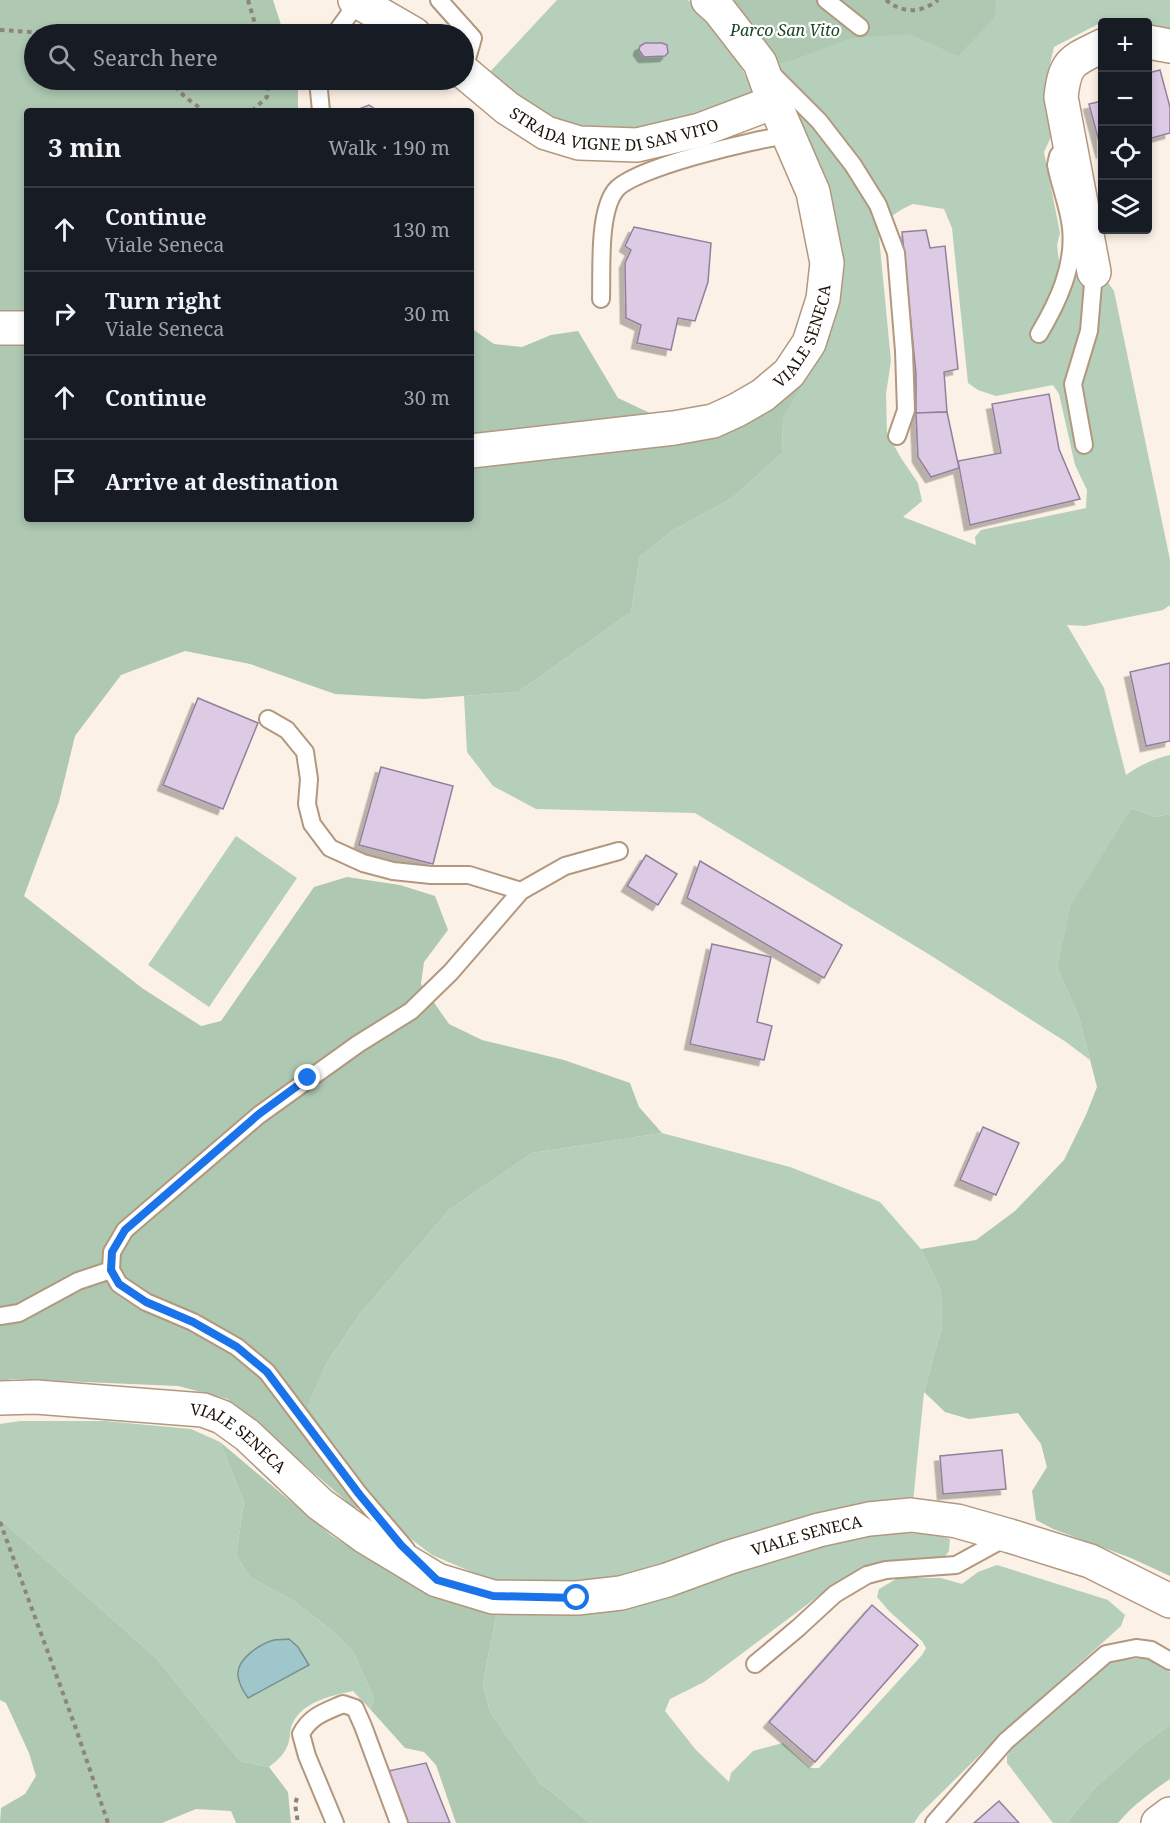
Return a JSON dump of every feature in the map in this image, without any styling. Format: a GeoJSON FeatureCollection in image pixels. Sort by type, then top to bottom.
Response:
{"type":"FeatureCollection","features":[{"type":"Feature","properties":{"kind":"street","name":"VIALE SENECA"},"geometry":{"type":"LineString","coordinates":[[474,452],[713,422],[763,395],[789,373],[809,343],[823,299],[827,264],[813,192],[774,102],[760,63],[726,18],[708,0]]}},
{"type":"Feature","properties":{"kind":"street"},"geometry":{"type":"LineString","coordinates":[[356,1],[396,24]]}},
{"type":"Feature","properties":{"kind":"street"},"geometry":{"type":"LineString","coordinates":[[1152,43],[1170,46]]}},
{"type":"Feature","properties":{"kind":"street"},"geometry":{"type":"LineString","coordinates":[[1094,272],[1060,97],[1063,78],[1073,61],[1098,48]]}},
{"type":"Feature","properties":{"kind":"street","name":"STRADA VIGNE DI SAN VITO"},"geometry":{"type":"LineString","coordinates":[[474,80],[507,108],[546,133],[579,144],[637,145],[700,130],[774,102]]}},
{"type":"Feature","properties":{"kind":"street"},"geometry":{"type":"LineString","coordinates":[[0,328],[24,328]]}},
{"type":"Feature","properties":{"kind":"street","name":"VIALE SENECA"},"geometry":{"type":"LineString","coordinates":[[0,1398],[36,1397],[203,1410],[222,1417],[246,1435],[320,1504],[364,1536],[437,1580],[493,1596],[577,1598],[621,1593],[667,1581],[741,1554],[819,1530],[869,1519],[911,1515],[957,1521],[1090,1562],[1170,1601]]}},
{"type":"Feature","properties":{"kind":"street"},"geometry":{"type":"LineString","coordinates":[[1158,1823],[1170,1814]]}},
{"type":"Feature","properties":{"kind":"lane"},"geometry":{"type":"LineString","coordinates":[[439,0],[460,24]]}},
{"type":"Feature","properties":{"kind":"lane"},"geometry":{"type":"LineString","coordinates":[[826,0],[860,27]]}},
{"type":"Feature","properties":{"kind":"lane"},"geometry":{"type":"LineString","coordinates":[[341,24],[356,1]]}},
{"type":"Feature","properties":{"kind":"lane"},"geometry":{"type":"LineString","coordinates":[[760,63],[819,121],[853,165],[878,205],[896,253],[906,410],[897,436]]}},
{"type":"Feature","properties":{"kind":"lane"},"geometry":{"type":"LineString","coordinates":[[319,90],[321,108]]}},
{"type":"Feature","properties":{"kind":"lane"},"geometry":{"type":"LineString","coordinates":[[601,299],[604,217],[615,190],[634,176],[684,159],[788,135]]}},
{"type":"Feature","properties":{"kind":"lane"},"geometry":{"type":"LineString","coordinates":[[1039,334],[1062,290],[1071,244],[1071,226],[1056,165],[1058,156],[1068,141]]}},
{"type":"Feature","properties":{"kind":"lane"},"geometry":{"type":"LineString","coordinates":[[1084,445],[1073,384],[1089,331],[1094,272]]}},
{"type":"Feature","properties":{"kind":"lane"},"geometry":{"type":"LineString","coordinates":[[268,719],[287,730],[305,752],[309,779],[307,804],[312,824],[330,848],[363,863],[393,871],[431,876],[469,875],[522,891]]}},
{"type":"Feature","properties":{"kind":"lane"},"geometry":{"type":"LineString","coordinates":[[0,1316],[19,1313],[78,1281],[111,1270],[112,1252],[125,1230],[259,1114],[358,1044],[411,1011],[451,972],[522,891],[565,866],[619,851]]}},
{"type":"Feature","properties":{"kind":"lane","name":"VIALE SENECA"},"geometry":{"type":"LineString","coordinates":[[111,1270],[119,1284],[146,1302],[193,1322],[237,1347],[267,1372],[359,1494],[401,1545],[437,1580]]}},
{"type":"Feature","properties":{"kind":"lane"},"geometry":{"type":"LineString","coordinates":[[755,1664],[835,1594],[859,1579],[886,1570],[956,1565],[1010,1536]]}},
{"type":"Feature","properties":{"kind":"lane"},"geometry":{"type":"LineString","coordinates":[[934,1823],[1006,1741],[1106,1653],[1136,1648],[1151,1650],[1170,1661]]}},
{"type":"Feature","properties":{"kind":"lane"},"geometry":{"type":"LineString","coordinates":[[335,1823],[307,1756],[301,1734],[307,1722],[343,1704],[355,1708],[399,1823]]}},
{"type":"Feature","properties":{"kind":"path"},"geometry":{"type":"LineString","coordinates":[[248,0],[255,24]]}},
{"type":"Feature","properties":{"kind":"path"},"geometry":{"type":"LineString","coordinates":[[886,0],[892,5],[909,11],[927,8],[938,0]]}},
{"type":"Feature","properties":{"kind":"path"},"geometry":{"type":"LineString","coordinates":[[0,30],[24,32]]}},
{"type":"Feature","properties":{"kind":"path"},"geometry":{"type":"LineString","coordinates":[[178,90],[200,108]]}},
{"type":"Feature","properties":{"kind":"path"},"geometry":{"type":"LineString","coordinates":[[255,108],[267,97],[268,90]]}},
{"type":"Feature","properties":{"kind":"path"},"geometry":{"type":"LineString","coordinates":[[0,1522],[108,1823]]}},
{"type":"Feature","properties":{"kind":"green space"},"geometry":{"type":"Polygon","coordinates":[[[0,0],[273,0],[281,24],[24,24],[24,90],[298,90],[298,107],[24,108],[24,522],[474,522],[474,330],[494,344],[522,347],[551,335],[578,331],[618,398],[652,414],[684,415],[735,398],[781,361],[805,379],[783,419],[782,453],[732,498],[670,532],[640,557],[631,612],[518,692],[424,699],[335,694],[250,664],[185,651],[121,675],[75,736],[59,802],[24,896],[142,988],[201,1026],[221,1021],[314,887],[347,877],[400,885],[435,896],[448,930],[424,962],[421,984],[449,1024],[482,1040],[564,1060],[630,1083],[639,1107],[662,1133],[532,1153],[449,1210],[360,1314],[326,1364],[308,1406],[366,1489],[375,1506],[366,1512],[352,1506],[228,1399],[178,1386],[13,1379],[0,1381],[0,0]]]}},
{"type":"Feature","properties":{"kind":"green space"},"geometry":{"type":"Polygon","coordinates":[[[557,0],[688,0],[714,22],[727,41],[754,92],[724,105],[647,127],[602,130],[567,125],[540,117],[488,74],[557,0]]]}},
{"type":"Feature","properties":{"kind":"green space"},"geometry":{"type":"Polygon","coordinates":[[[731,0],[1170,0],[1170,31],[1152,27],[1152,18],[1098,18],[1098,24],[1054,47],[1047,76],[1056,117],[1044,152],[1060,233],[1057,245],[1059,261],[1079,277],[1107,281],[1114,291],[1170,560],[1170,605],[1163,610],[1085,626],[1067,625],[1104,688],[1126,775],[1158,758],[1170,755],[1170,814],[1155,817],[1131,808],[1070,908],[1057,967],[1079,1017],[1090,1060],[1066,1042],[930,955],[695,813],[536,809],[493,786],[467,752],[464,696],[518,692],[631,612],[640,557],[670,532],[732,498],[782,453],[783,419],[815,358],[841,263],[838,231],[828,193],[763,51],[739,9],[731,0]],[[913,204],[892,216],[884,225],[879,237],[891,361],[886,394],[887,433],[918,483],[922,501],[903,517],[976,545],[975,537],[981,530],[1086,508],[1087,490],[1075,465],[1059,394],[1053,385],[996,396],[978,390],[968,383],[952,228],[944,209],[913,204]]]}},
{"type":"Feature","properties":{"kind":"green space","name":"Parco San Vito"},"geometry":{"type":"Polygon","coordinates":[[[731,0],[996,0],[994,18],[958,56],[910,34],[851,38],[790,61],[771,65],[739,9],[731,0]]]}},
{"type":"Feature","properties":{"kind":"green space"},"geometry":{"type":"Polygon","coordinates":[[[1131,808],[1155,817],[1170,814],[1170,1576],[1036,1520],[1032,1491],[1047,1467],[1041,1444],[1018,1413],[969,1419],[945,1412],[924,1392],[942,1327],[941,1291],[921,1249],[976,1240],[1015,1211],[1064,1160],[1097,1087],[1079,1017],[1057,967],[1070,907],[1131,808]]]}},
{"type":"Feature","properties":{"kind":"green space"},"geometry":{"type":"Polygon","coordinates":[[[236,836],[297,878],[209,1007],[148,965],[236,836]]]}},
{"type":"Feature","properties":{"kind":"green space"},"geometry":{"type":"Polygon","coordinates":[[[662,1133],[790,1167],[880,1202],[921,1249],[941,1291],[942,1327],[924,1392],[913,1502],[648,1571],[585,1585],[533,1586],[486,1578],[432,1555],[403,1533],[366,1489],[308,1406],[326,1364],[360,1314],[449,1210],[532,1153],[662,1133]]]}},
{"type":"Feature","properties":{"kind":"green space"},"geometry":{"type":"Polygon","coordinates":[[[20,1421],[105,1421],[191,1429],[220,1442],[244,1502],[236,1555],[250,1577],[294,1601],[335,1633],[354,1653],[374,1699],[370,1709],[353,1691],[317,1702],[295,1718],[286,1749],[269,1767],[240,1761],[156,1658],[0,1519],[0,1424],[20,1421]]]}},
{"type":"Feature","properties":{"kind":"green space"},"geometry":{"type":"Polygon","coordinates":[[[220,1442],[332,1536],[387,1570],[435,1596],[497,1612],[483,1683],[490,1712],[540,1783],[590,1823],[456,1823],[436,1765],[424,1752],[405,1748],[370,1709],[374,1699],[354,1653],[335,1633],[294,1601],[250,1577],[236,1555],[244,1502],[220,1442]]]}},
{"type":"Feature","properties":{"kind":"green space"},"geometry":{"type":"Polygon","coordinates":[[[0,1519],[156,1658],[240,1761],[269,1767],[288,1792],[291,1823],[236,1823],[231,1811],[196,1809],[162,1823],[0,1823],[1,1808],[25,1794],[36,1776],[29,1753],[6,1703],[0,1700],[0,1519]]]}},
{"type":"Feature","properties":{"kind":"green space"},"geometry":{"type":"Polygon","coordinates":[[[880,1533],[916,1533],[950,1539],[949,1551],[944,1558],[884,1562],[833,1585],[704,1682],[670,1699],[665,1711],[696,1750],[729,1782],[731,1773],[753,1751],[783,1743],[810,1768],[819,1768],[926,1648],[922,1641],[877,1597],[879,1589],[898,1578],[941,1578],[962,1584],[978,1572],[997,1565],[1108,1600],[1125,1615],[1121,1626],[1001,1734],[920,1814],[914,1823],[590,1823],[540,1783],[490,1712],[483,1683],[497,1612],[554,1614],[614,1610],[838,1539],[880,1533]]]}},
{"type":"Feature","properties":{"kind":"green space"},"geometry":{"type":"Polygon","coordinates":[[[1149,1657],[1170,1672],[1170,1725],[1145,1743],[1094,1789],[1067,1823],[1053,1823],[1007,1763],[1007,1756],[1017,1741],[1109,1662],[1149,1657]]]}},
{"type":"Feature","properties":{"kind":"green space"},"geometry":{"type":"Polygon","coordinates":[[[1170,1725],[1170,1779],[1142,1799],[1118,1823],[1067,1823],[1094,1789],[1145,1743],[1170,1725]]]}},
{"type":"Feature","properties":{"kind":"water"},"geometry":{"type":"Polygon","coordinates":[[[289,1639],[298,1647],[309,1665],[248,1698],[238,1676],[238,1670],[245,1658],[262,1645],[274,1640],[289,1639]]]}},
{"type":"Feature","properties":{"kind":"building"},"geometry":{"type":"Polygon","coordinates":[[[645,43],[667,45],[668,53],[665,56],[644,57],[639,50],[640,46],[645,43]]]}},
{"type":"Feature","properties":{"kind":"building"},"geometry":{"type":"Polygon","coordinates":[[[1160,70],[1170,107],[1170,133],[1152,138],[1152,126],[1152,72],[1160,70]]]}},
{"type":"Feature","properties":{"kind":"building"},"geometry":{"type":"Polygon","coordinates":[[[1098,102],[1098,138],[1089,104],[1098,102]]]}},
{"type":"Feature","properties":{"kind":"building"},"geometry":{"type":"Polygon","coordinates":[[[634,227],[711,243],[708,282],[695,321],[678,318],[671,350],[637,343],[641,325],[626,318],[625,263],[631,250],[625,246],[634,227]]]}},
{"type":"Feature","properties":{"kind":"building"},"geometry":{"type":"Polygon","coordinates":[[[926,230],[930,248],[945,246],[958,369],[944,372],[947,412],[916,413],[916,374],[902,232],[926,230]]]}},
{"type":"Feature","properties":{"kind":"building"},"geometry":{"type":"Polygon","coordinates":[[[1049,394],[1059,449],[1080,499],[970,525],[958,461],[1001,453],[992,404],[1049,394]]]}},
{"type":"Feature","properties":{"kind":"building"},"geometry":{"type":"Polygon","coordinates":[[[947,412],[959,468],[931,477],[918,457],[916,413],[947,412]]]}},
{"type":"Feature","properties":{"kind":"building"},"geometry":{"type":"Polygon","coordinates":[[[1170,663],[1170,741],[1146,746],[1130,672],[1170,663]]]}},
{"type":"Feature","properties":{"kind":"building"},"geometry":{"type":"Polygon","coordinates":[[[198,698],[258,723],[223,809],[163,785],[198,698]]]}},
{"type":"Feature","properties":{"kind":"building"},"geometry":{"type":"Polygon","coordinates":[[[381,767],[453,786],[433,864],[359,845],[381,767]]]}},
{"type":"Feature","properties":{"kind":"building"},"geometry":{"type":"Polygon","coordinates":[[[646,855],[677,874],[658,905],[627,886],[646,855]]]}},
{"type":"Feature","properties":{"kind":"building"},"geometry":{"type":"Polygon","coordinates":[[[700,861],[842,945],[824,978],[687,898],[700,861]]]}},
{"type":"Feature","properties":{"kind":"building"},"geometry":{"type":"Polygon","coordinates":[[[712,944],[771,957],[757,1022],[772,1026],[764,1060],[690,1044],[712,944]]]}},
{"type":"Feature","properties":{"kind":"building"},"geometry":{"type":"Polygon","coordinates":[[[983,1127],[1019,1143],[996,1195],[960,1180],[983,1127]]]}},
{"type":"Feature","properties":{"kind":"building"},"geometry":{"type":"Polygon","coordinates":[[[1002,1450],[1006,1489],[943,1494],[940,1456],[1002,1450]]]}},
{"type":"Feature","properties":{"kind":"building"},"geometry":{"type":"Polygon","coordinates":[[[872,1605],[918,1645],[815,1762],[769,1722],[872,1605]]]}},
{"type":"Feature","properties":{"kind":"building"},"geometry":{"type":"Polygon","coordinates":[[[426,1763],[450,1823],[408,1823],[388,1771],[426,1763]]]}},
{"type":"Feature","properties":{"kind":"building"},"geometry":{"type":"Polygon","coordinates":[[[999,1801],[1019,1823],[974,1823],[999,1801]]]}},
{"type":"Feature","properties":{"kind":"route"},"geometry":{"type":"LineString","coordinates":[[308,1078],[259,1114],[125,1230],[112,1252],[111,1270],[119,1284],[146,1302],[193,1322],[237,1347],[267,1372],[359,1494],[401,1545],[437,1580],[493,1596],[577,1598]]}}]}
